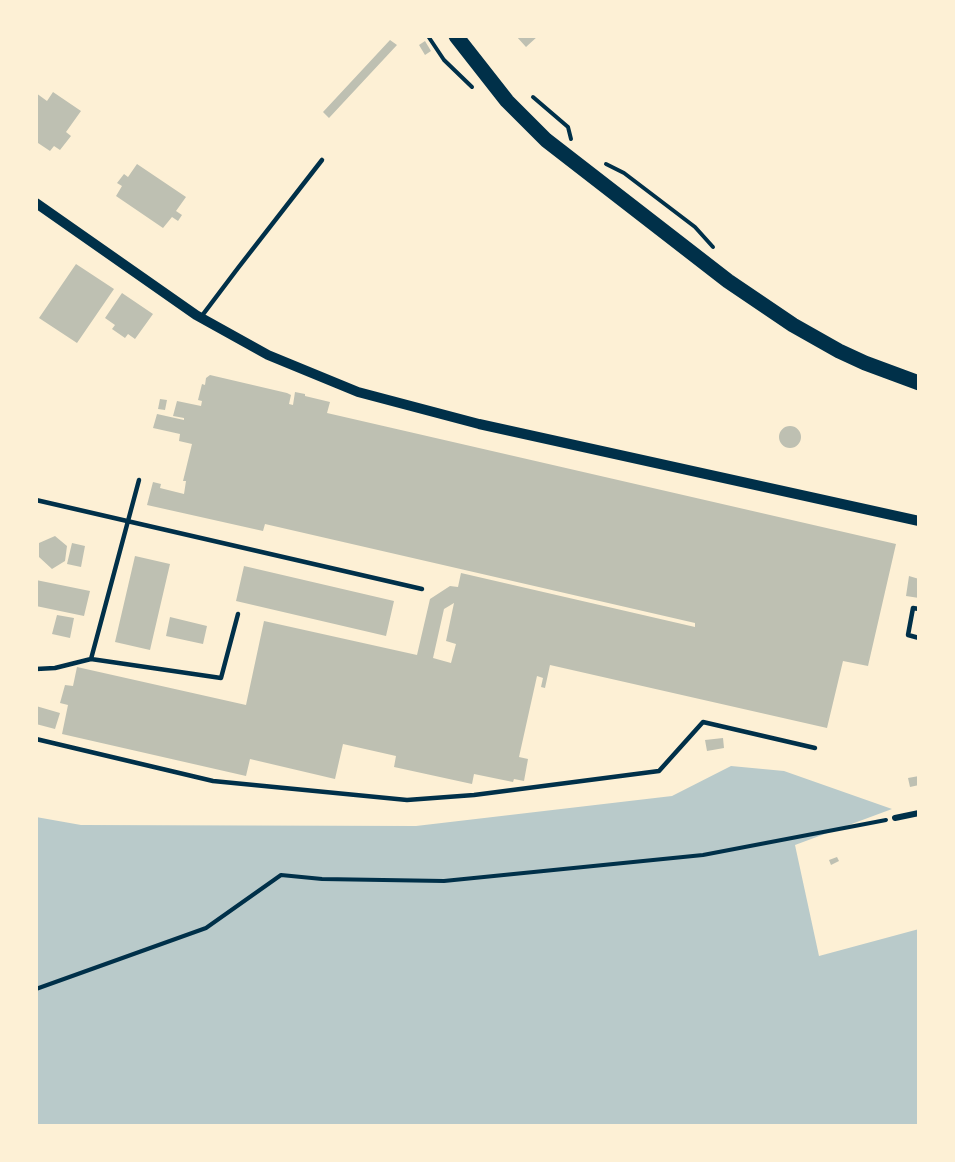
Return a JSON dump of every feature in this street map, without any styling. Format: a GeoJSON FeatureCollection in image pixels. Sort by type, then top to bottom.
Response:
{"type":"FeatureCollection","features":[{"type":"Feature","properties":{"kind":"main road"},"geometry":{"type":"LineString","coordinates":[[456,36],[507,102],[546,140],[728,281],[793,325],[839,351],[919,383]]}},
{"type":"Feature","properties":{"kind":"street"},"geometry":{"type":"LineString","coordinates":[[36,203],[201,317],[268,355],[328,381],[373,397],[479,424],[919,521]]}},
{"type":"Feature","properties":{"kind":"street"},"geometry":{"type":"LineString","coordinates":[[895,818],[919,813]]}},
{"type":"Feature","properties":{"kind":"lane"},"geometry":{"type":"LineString","coordinates":[[201,317],[322,160]]}},
{"type":"Feature","properties":{"kind":"lane"},"geometry":{"type":"LineString","coordinates":[[91,659],[139,480]]}},
{"type":"Feature","properties":{"kind":"lane"},"geometry":{"type":"LineString","coordinates":[[36,500],[422,589]]}},
{"type":"Feature","properties":{"kind":"lane"},"geometry":{"type":"LineString","coordinates":[[919,609],[914,608],[908,635],[919,638]]}},
{"type":"Feature","properties":{"kind":"lane"},"geometry":{"type":"LineString","coordinates":[[36,669],[56,668],[91,659],[221,678],[238,614]]}},
{"type":"Feature","properties":{"kind":"lane"},"geometry":{"type":"LineString","coordinates":[[36,739],[213,781],[406,800],[474,795],[659,771],[704,722],[815,748]]}},
{"type":"Feature","properties":{"kind":"path"},"geometry":{"type":"LineString","coordinates":[[533,97],[568,127],[576,146]]}},
{"type":"Feature","properties":{"kind":"path"},"geometry":{"type":"LineString","coordinates":[[599,160],[633,180],[695,227],[715,249]]}},
{"type":"Feature","properties":{"kind":"path"},"geometry":{"type":"LineString","coordinates":[[36,989],[206,928],[281,874],[322,879],[444,881],[703,855],[895,818]]}},
{"type":"Feature","properties":{"kind":"shaded area"},"geometry":{"type":"Polygon","coordinates":[[[731,766],[784,771],[892,809],[795,845],[819,956],[919,929],[919,1126],[36,1126],[36,817],[81,825],[416,826],[672,796],[731,766]]]}},
{"type":"Feature","properties":{"kind":"building"},"geometry":{"type":"Polygon","coordinates":[[[516,36],[538,36],[526,47],[516,36]]]}},
{"type":"Feature","properties":{"kind":"building"},"geometry":{"type":"Polygon","coordinates":[[[390,40],[397,45],[329,118],[323,112],[390,40]]]}},
{"type":"Feature","properties":{"kind":"building"},"geometry":{"type":"Polygon","coordinates":[[[425,41],[431,51],[425,55],[419,45],[425,41]]]}},
{"type":"Feature","properties":{"kind":"building"},"geometry":{"type":"Polygon","coordinates":[[[53,92],[81,111],[66,132],[71,136],[60,150],[54,146],[50,151],[38,143],[36,146],[36,93],[47,101],[53,92]]]}},
{"type":"Feature","properties":{"kind":"building"},"geometry":{"type":"Polygon","coordinates":[[[137,164],[186,197],[176,211],[182,215],[178,221],[172,217],[163,228],[116,196],[122,186],[117,183],[124,174],[128,177],[137,164]]]}},
{"type":"Feature","properties":{"kind":"building"},"geometry":{"type":"Polygon","coordinates":[[[76,264],[114,289],[77,343],[39,318],[76,264]]]}},
{"type":"Feature","properties":{"kind":"building"},"geometry":{"type":"Polygon","coordinates":[[[122,293],[153,314],[135,339],[128,334],[125,338],[112,329],[115,325],[105,318],[122,293]]]}},
{"type":"Feature","properties":{"kind":"building"},"geometry":{"type":"Polygon","coordinates":[[[210,375],[287,393],[291,395],[289,404],[293,405],[295,392],[305,394],[305,396],[330,402],[327,413],[896,544],[868,666],[843,661],[827,728],[550,665],[545,688],[541,687],[543,678],[537,676],[519,757],[528,759],[524,781],[514,779],[513,782],[474,774],[472,784],[394,767],[396,756],[343,744],[335,779],[250,759],[246,776],[62,734],[68,705],[60,703],[65,685],[73,686],[77,667],[246,705],[264,621],[417,655],[430,599],[450,586],[458,587],[461,573],[695,627],[695,623],[265,524],[263,531],[147,505],[153,482],[161,484],[160,488],[184,494],[186,481],[183,481],[192,444],[179,441],[180,434],[153,428],[157,414],[184,420],[184,418],[173,416],[177,401],[201,406],[202,401],[198,400],[206,378],[210,375]],[[454,603],[444,609],[433,658],[451,663],[456,644],[446,641],[454,603]]]}},
{"type":"Feature","properties":{"kind":"building"},"geometry":{"type":"Polygon","coordinates":[[[160,399],[167,400],[165,410],[158,409],[160,399]]]}},
{"type":"Feature","properties":{"kind":"building"},"geometry":{"type":"Polygon","coordinates":[[[790,426],[798,429],[801,437],[798,445],[790,448],[782,445],[779,437],[782,429],[790,426]]]}},
{"type":"Feature","properties":{"kind":"building"},"geometry":{"type":"Polygon","coordinates":[[[55,536],[67,546],[65,561],[52,569],[39,557],[39,543],[55,536]]]}},
{"type":"Feature","properties":{"kind":"building"},"geometry":{"type":"Polygon","coordinates":[[[72,543],[85,546],[81,567],[67,564],[72,543]]]}},
{"type":"Feature","properties":{"kind":"building"},"geometry":{"type":"Polygon","coordinates":[[[135,556],[170,564],[150,650],[115,642],[135,556]]]}},
{"type":"Feature","properties":{"kind":"building"},"geometry":{"type":"Polygon","coordinates":[[[244,566],[394,601],[386,636],[236,601],[244,566]]]}},
{"type":"Feature","properties":{"kind":"building"},"geometry":{"type":"Polygon","coordinates":[[[909,576],[919,579],[919,598],[906,596],[909,576]]]}},
{"type":"Feature","properties":{"kind":"building"},"geometry":{"type":"Polygon","coordinates":[[[36,580],[90,591],[84,616],[36,606],[36,580]]]}},
{"type":"Feature","properties":{"kind":"building"},"geometry":{"type":"Polygon","coordinates":[[[57,615],[74,618],[70,638],[52,634],[57,615]]]}},
{"type":"Feature","properties":{"kind":"building"},"geometry":{"type":"Polygon","coordinates":[[[170,617],[207,626],[203,644],[166,636],[170,617]]]}},
{"type":"Feature","properties":{"kind":"building"},"geometry":{"type":"Polygon","coordinates":[[[36,706],[60,713],[55,729],[36,724],[36,706]]]}},
{"type":"Feature","properties":{"kind":"building"},"geometry":{"type":"Polygon","coordinates":[[[723,738],[724,748],[707,751],[705,740],[723,738]]]}},
{"type":"Feature","properties":{"kind":"building"},"geometry":{"type":"Polygon","coordinates":[[[919,776],[919,785],[910,787],[908,778],[919,776]]]}},
{"type":"Feature","properties":{"kind":"building"},"geometry":{"type":"Polygon","coordinates":[[[837,857],[839,861],[831,865],[829,860],[837,857]]]}}]}
